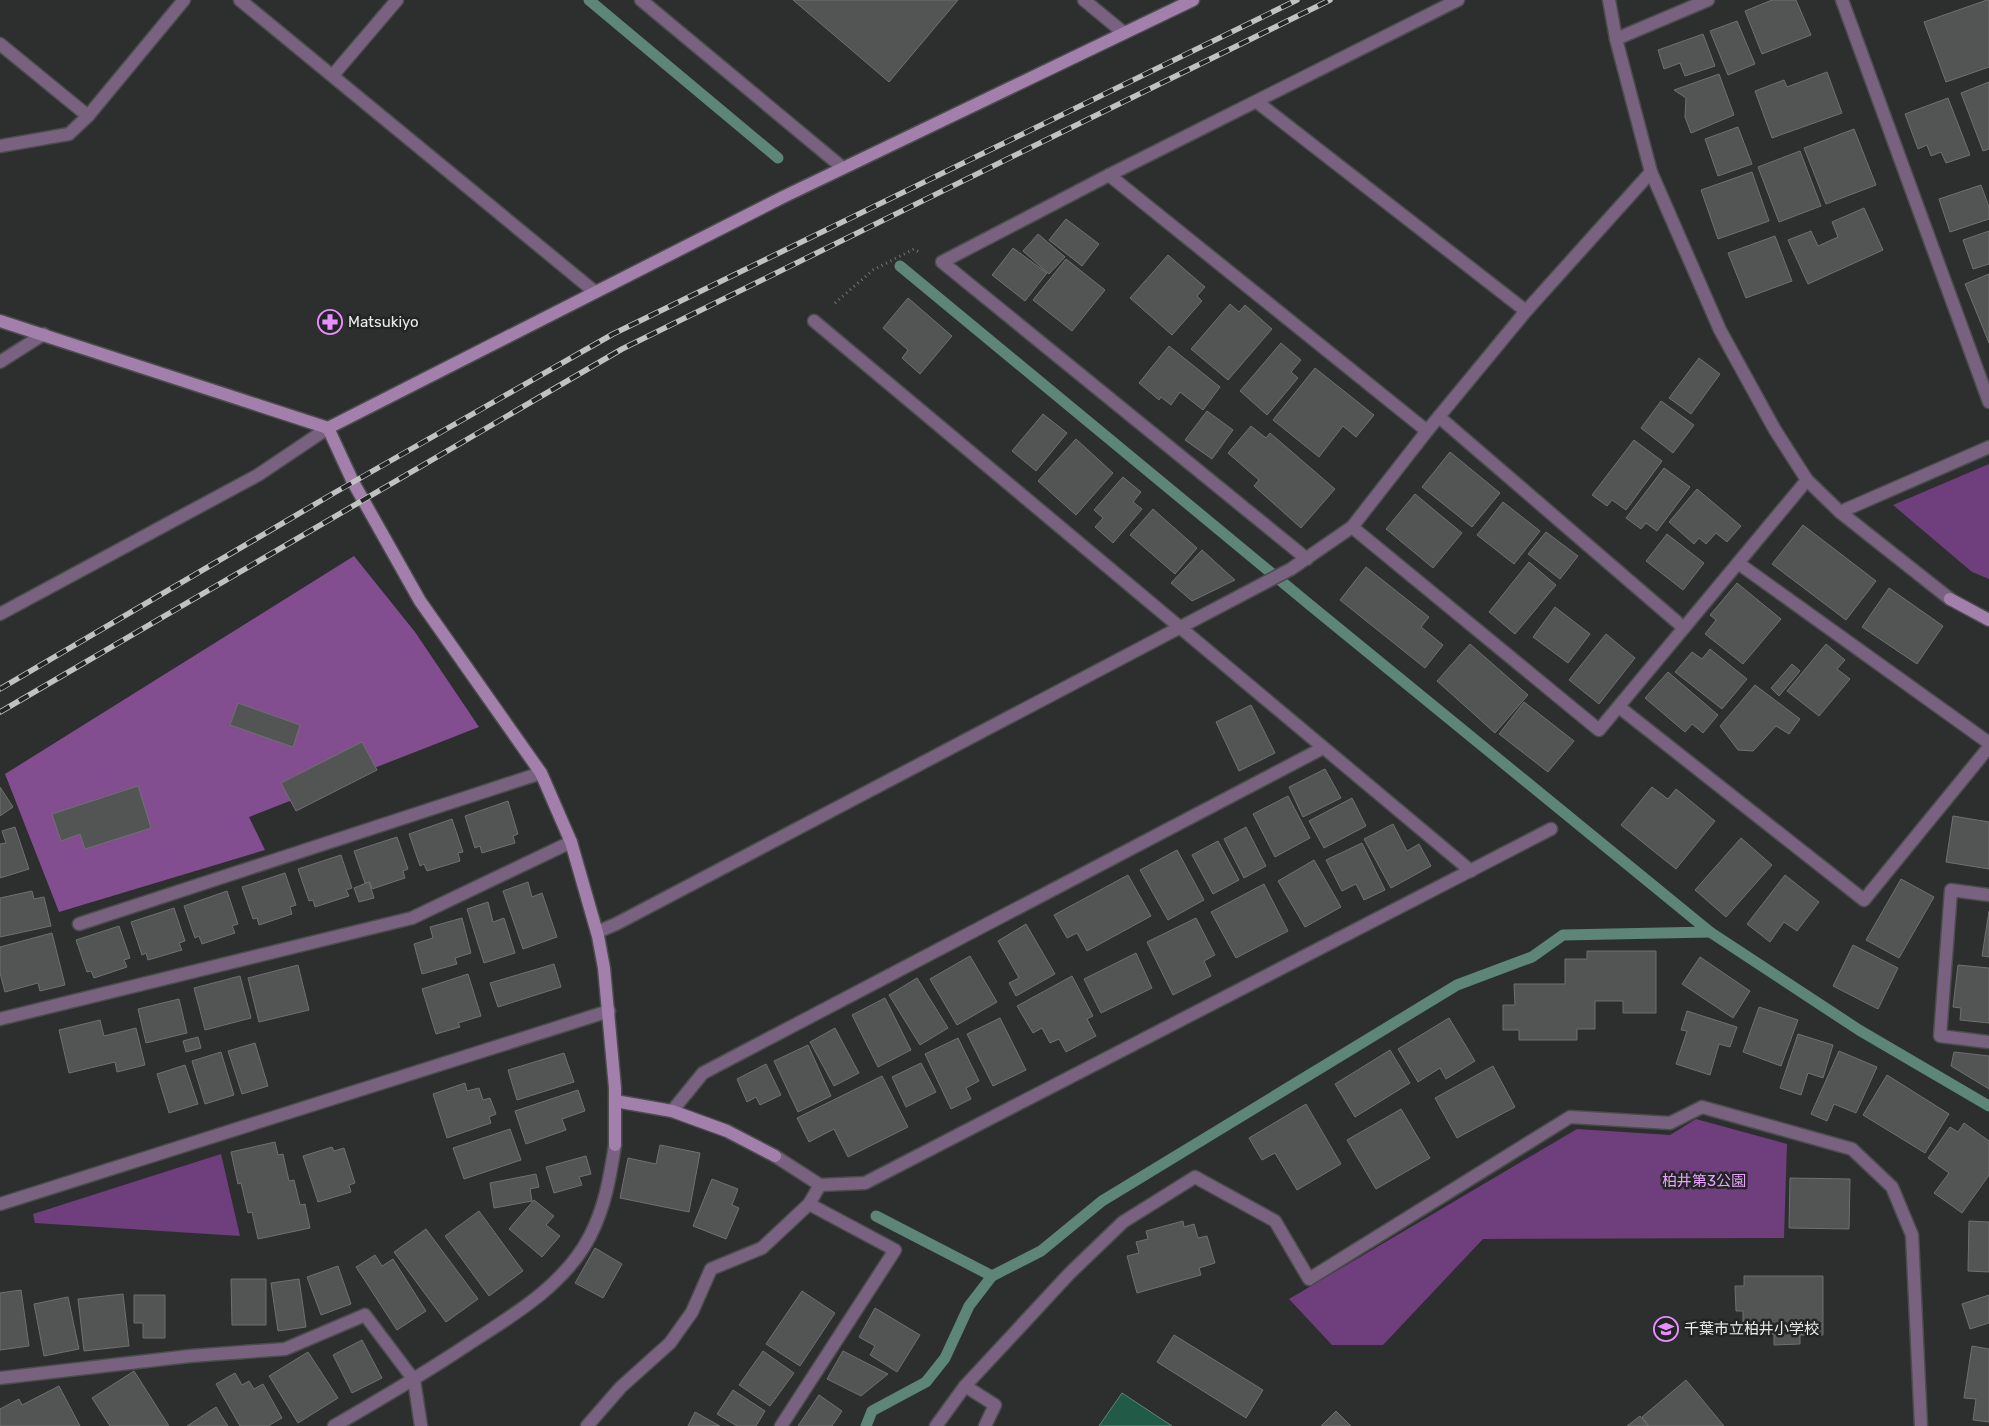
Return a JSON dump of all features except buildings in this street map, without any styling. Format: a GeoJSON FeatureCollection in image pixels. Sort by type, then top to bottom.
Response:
{"type":"FeatureCollection","features":[{"type":"Feature","properties":{"kind":"street"},"geometry":{"type":"LineString","coordinates":[[0,146],[69,134],[88,116],[184,0]]}},
{"type":"Feature","properties":{"kind":"street"},"geometry":{"type":"LineString","coordinates":[[240,0],[595,292]]}},
{"type":"Feature","properties":{"kind":"street"},"geometry":{"type":"LineString","coordinates":[[333,75],[397,0]]}},
{"type":"Feature","properties":{"kind":"street"},"geometry":{"type":"LineString","coordinates":[[641,0],[843,168]]}},
{"type":"Feature","properties":{"kind":"street"},"geometry":{"type":"LineString","coordinates":[[1084,0],[1124,33]]}},
{"type":"Feature","properties":{"kind":"street"},"geometry":{"type":"LineString","coordinates":[[0,614],[258,475],[328,428],[843,168],[1193,0]]}},
{"type":"Feature","properties":{"kind":"street"},"geometry":{"type":"LineString","coordinates":[[1306,559],[942,262],[1109,175],[1458,0]]}},
{"type":"Feature","properties":{"kind":"street"},"geometry":{"type":"LineString","coordinates":[[1609,0],[1616,39],[1651,172],[1720,330],[1775,430],[1807,480],[1840,512],[1950,599],[1989,620]]}},
{"type":"Feature","properties":{"kind":"street"},"geometry":{"type":"LineString","coordinates":[[1616,39],[1708,0]]}},
{"type":"Feature","properties":{"kind":"street"},"geometry":{"type":"LineString","coordinates":[[1842,0],[1989,402]]}},
{"type":"Feature","properties":{"kind":"street"},"geometry":{"type":"LineString","coordinates":[[0,44],[88,116]]}},
{"type":"Feature","properties":{"kind":"street"},"geometry":{"type":"LineString","coordinates":[[1257,102],[1526,311]]}},
{"type":"Feature","properties":{"kind":"street"},"geometry":{"type":"LineString","coordinates":[[597,932],[625,920],[1291,569],[1352,527],[1427,431],[1526,311],[1651,172]]}},
{"type":"Feature","properties":{"kind":"street"},"geometry":{"type":"LineString","coordinates":[[1109,175],[1427,431]]}},
{"type":"Feature","properties":{"kind":"street"},"geometry":{"type":"LineString","coordinates":[[0,321],[328,428],[353,482],[420,601],[541,773],[571,842],[597,932],[604,968],[615,1101],[615,1145],[607,1195],[590,1237],[565,1272],[528,1306],[414,1380],[334,1426]]}},
{"type":"Feature","properties":{"kind":"street"},"geometry":{"type":"LineString","coordinates":[[814,321],[1471,872]]}},
{"type":"Feature","properties":{"kind":"street"},"geometry":{"type":"LineString","coordinates":[[0,362],[44,334]]}},
{"type":"Feature","properties":{"kind":"street"},"geometry":{"type":"LineString","coordinates":[[1439,417],[1684,628]]}},
{"type":"Feature","properties":{"kind":"street"},"geometry":{"type":"LineString","coordinates":[[1840,512],[1989,447]]}},
{"type":"Feature","properties":{"kind":"street"},"geometry":{"type":"LineString","coordinates":[[1352,527],[1599,730],[1807,480]]}},
{"type":"Feature","properties":{"kind":"street"},"geometry":{"type":"LineString","coordinates":[[1738,563],[1989,743]]}},
{"type":"Feature","properties":{"kind":"street"},"geometry":{"type":"LineString","coordinates":[[1619,707],[1864,900],[1989,747]]}},
{"type":"Feature","properties":{"kind":"street"},"geometry":{"type":"LineString","coordinates":[[672,1111],[703,1074],[1323,748]]}},
{"type":"Feature","properties":{"kind":"street"},"geometry":{"type":"LineString","coordinates":[[80,924],[541,773]]}},
{"type":"Feature","properties":{"kind":"street"},"geometry":{"type":"LineString","coordinates":[[615,1101],[672,1111],[727,1131],[775,1156],[820,1185],[865,1183],[1471,872],[1551,829]]}},
{"type":"Feature","properties":{"kind":"street"},"geometry":{"type":"LineString","coordinates":[[0,1019],[412,918],[571,842]]}},
{"type":"Feature","properties":{"kind":"street"},"geometry":{"type":"LineString","coordinates":[[1989,895],[1951,890],[1940,1036],[1989,1042]]}},
{"type":"Feature","properties":{"kind":"street"},"geometry":{"type":"LineString","coordinates":[[0,1204],[609,1011]]}},
{"type":"Feature","properties":{"kind":"street"},"geometry":{"type":"LineString","coordinates":[[936,1426],[965,1386],[1070,1273],[1123,1222],[1195,1177],[1275,1221],[1309,1279],[1570,1117],[1670,1123],[1702,1107],[1852,1149],[1892,1187],[1912,1235],[1920,1426]]}},
{"type":"Feature","properties":{"kind":"street"},"geometry":{"type":"LineString","coordinates":[[587,1426],[621,1387],[670,1343],[692,1312],[711,1269],[762,1248],[809,1204],[820,1185]]}},
{"type":"Feature","properties":{"kind":"street"},"geometry":{"type":"LineString","coordinates":[[781,1426],[895,1250],[809,1204]]}},
{"type":"Feature","properties":{"kind":"street"},"geometry":{"type":"LineString","coordinates":[[0,1378],[190,1356],[285,1349],[365,1315],[414,1380],[421,1426]]}},
{"type":"Feature","properties":{"kind":"street"},"geometry":{"type":"LineString","coordinates":[[965,1386],[995,1405],[985,1426]]}},
{"type":"Feature","properties":{"kind":"path"},"geometry":{"type":"LineString","coordinates":[[814,321],[873,270],[914,250]]}},
{"type":"Feature","properties":{"kind":"green space"},"geometry":{"type":"Polygon","coordinates":[[[1989,464],[1989,579],[1972,572],[1893,505],[1989,464]]]}},
{"type":"Feature","properties":{"kind":"green space","name":"柏井第3公園"},"geometry":{"type":"Polygon","coordinates":[[[1696,1119],[1787,1144],[1784,1238],[1483,1239],[1383,1345],[1332,1345],[1289,1299],[1577,1129],[1670,1135],[1696,1119]]]}},
{"type":"Feature","properties":{"kind":"green space"},"geometry":{"type":"Polygon","coordinates":[[[221,1154],[240,1236],[35,1223],[33,1214],[221,1154]]]}},
{"type":"Feature","properties":{"kind":"shaded area"},"geometry":{"type":"Polygon","coordinates":[[[354,556],[415,632],[479,727],[249,817],[265,850],[59,912],[5,774],[354,556]]]}},
{"type":"Feature","properties":{"kind":"shaded area"},"geometry":{"type":"Polygon","coordinates":[[[1122,1393],[1172,1426],[1099,1426],[1122,1393]]]}},
{"type":"Feature","properties":{"kind":"waterway"},"geometry":{"type":"LineString","coordinates":[[589,0],[778,158]]}},
{"type":"Feature","properties":{"kind":"waterway"},"geometry":{"type":"LineString","coordinates":[[900,266],[1710,932],[1859,1030],[1989,1106]]}},
{"type":"Feature","properties":{"kind":"waterway"},"geometry":{"type":"LineString","coordinates":[[866,1426],[872,1411],[926,1382],[945,1358],[969,1306],[992,1276],[1041,1251],[1102,1201],[1457,985],[1532,957],[1563,935],[1710,932]]}},
{"type":"Feature","properties":{"kind":"waterway"},"geometry":{"type":"LineString","coordinates":[[876,1216],[992,1276]]}},
{"type":"Feature","properties":{"kind":"railway"},"geometry":{"type":"LineString","coordinates":[[0,689],[334,493],[613,334],[1297,0]]}},
{"type":"Feature","properties":{"kind":"railway"},"geometry":{"type":"LineString","coordinates":[[0,712],[622,349],[1330,0]]}},
{"type":"Feature","properties":{"kind":"place","name":"Matsukiyo"},"geometry":{"type":"Point","coordinates":[330,322]}},
{"type":"Feature","properties":{"kind":"place","name":"千葉市立柏井小学校"},"geometry":{"type":"Point","coordinates":[1666,1329]}}]}
